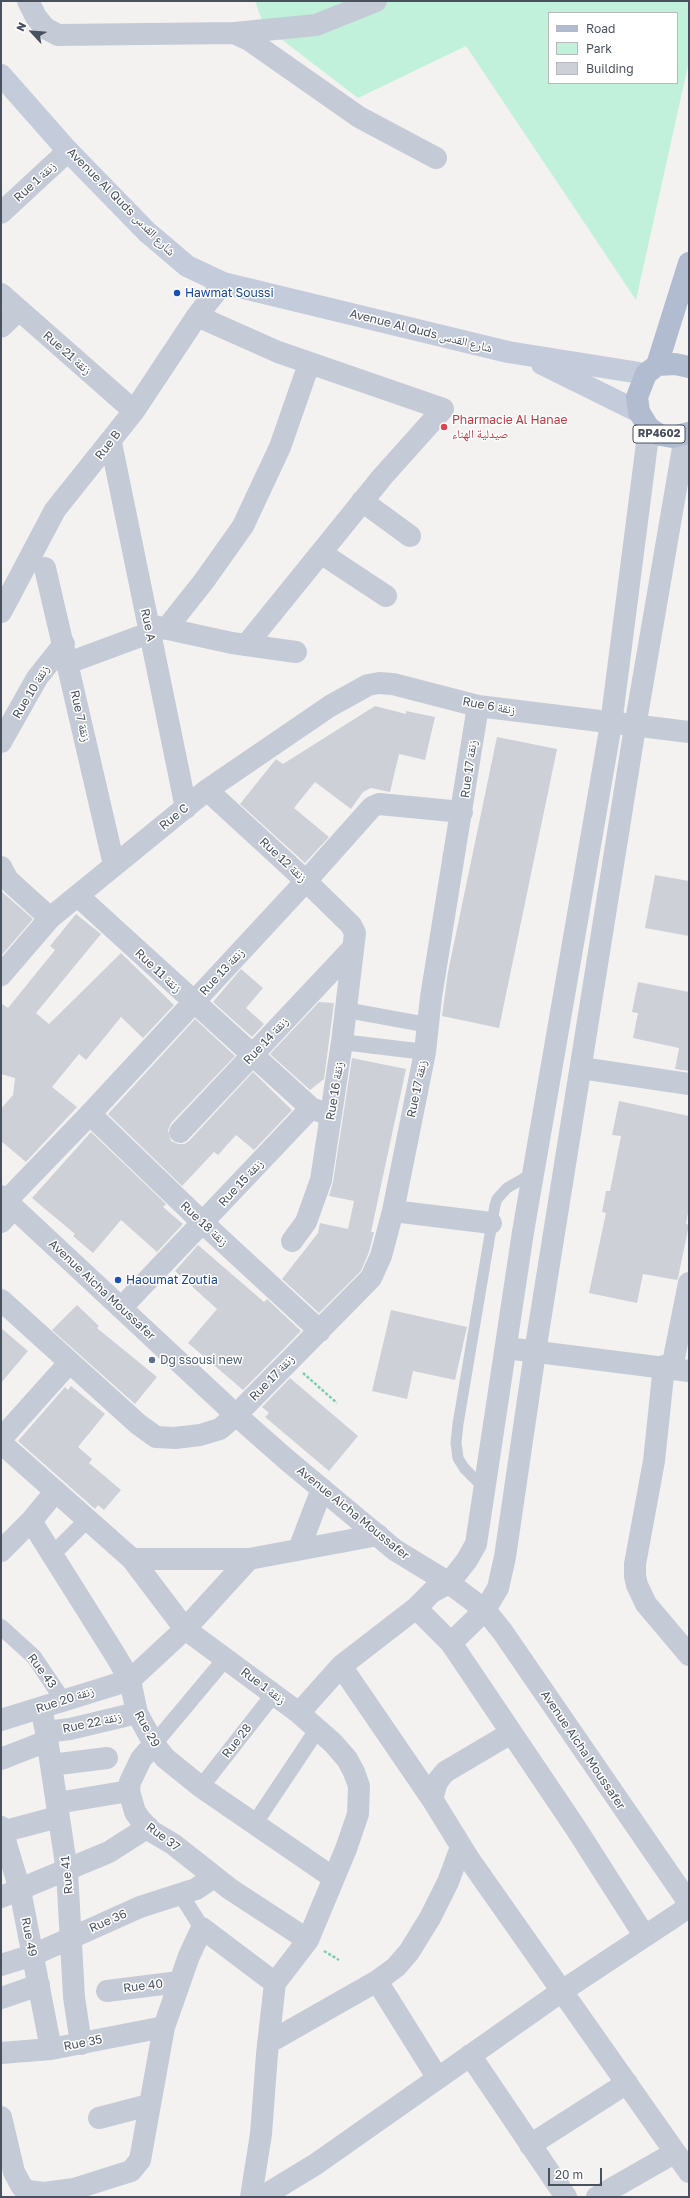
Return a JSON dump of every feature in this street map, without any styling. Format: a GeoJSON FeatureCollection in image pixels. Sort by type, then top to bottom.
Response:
{"type":"FeatureCollection","features":[{"type":"Feature","properties":{"kind":"main road","name":"Avenue Al Quds شارع القدس"},"geometry":{"type":"LineString","coordinates":[[1,75],[68,151],[147,232],[187,266],[224,284],[522,354],[652,370]]}},
{"type":"Feature","properties":{"kind":"main road"},"geometry":{"type":"LineString","coordinates":[[652,370],[689,263]]}},
{"type":"Feature","properties":{"kind":"main road","name":"Avenue Al Quds شارع القدس"},"geometry":{"type":"LineString","coordinates":[[522,354],[644,420]]}},
{"type":"Feature","properties":{"kind":"main road","name":"RP4602"},"geometry":{"type":"LineString","coordinates":[[687,434],[672,437],[660,435],[644,420],[638,397],[652,370],[675,364],[689,367]]}},
{"type":"Feature","properties":{"kind":"street"},"geometry":{"type":"LineString","coordinates":[[28,1],[36,17],[45,28],[58,35],[234,33],[316,25],[376,1]]}},
{"type":"Feature","properties":{"kind":"street"},"geometry":{"type":"LineString","coordinates":[[234,33],[249,40],[359,116],[436,158]]}},
{"type":"Feature","properties":{"kind":"street","name":"Rue 1 زنقة"},"geometry":{"type":"LineString","coordinates":[[1,213],[68,151]]}},
{"type":"Feature","properties":{"kind":"street","name":"Rue B"},"geometry":{"type":"LineString","coordinates":[[1,612],[7,586],[55,510],[111,443],[197,316],[224,284]]}},
{"type":"Feature","properties":{"kind":"street","name":"Rue 21 زنقة"},"geometry":{"type":"LineString","coordinates":[[1,294],[18,311],[134,411]]}},
{"type":"Feature","properties":{"kind":"street"},"geometry":{"type":"LineString","coordinates":[[1,327],[18,311]]}},
{"type":"Feature","properties":{"kind":"street"},"geometry":{"type":"LineString","coordinates":[[197,316],[309,364],[442,409],[362,501],[247,644]]}},
{"type":"Feature","properties":{"kind":"street"},"geometry":{"type":"LineString","coordinates":[[154,629],[204,581],[243,526],[280,447],[309,364]]}},
{"type":"Feature","properties":{"kind":"street"},"geometry":{"type":"LineString","coordinates":[[299,1713],[342,1666],[416,1608],[432,1592],[449,1583],[467,1560],[476,1544],[533,1173],[611,724],[644,420]]}},
{"type":"Feature","properties":{"kind":"street"},"geometry":{"type":"LineString","coordinates":[[451,1643],[485,1610],[498,1588],[505,1557],[535,1352],[635,727],[687,434]]}},
{"type":"Feature","properties":{"kind":"street","name":"Rue A"},"geometry":{"type":"LineString","coordinates":[[111,443],[154,629],[186,808]]}},
{"type":"Feature","properties":{"kind":"street"},"geometry":{"type":"LineString","coordinates":[[362,501],[410,536]]}},
{"type":"Feature","properties":{"kind":"street"},"geometry":{"type":"LineString","coordinates":[[321,553],[386,596]]}},
{"type":"Feature","properties":{"kind":"street","name":"Rue 7 زنقة"},"geometry":{"type":"LineString","coordinates":[[45,568],[114,865]]}},
{"type":"Feature","properties":{"kind":"street"},"geometry":{"type":"LineString","coordinates":[[66,654],[154,629],[296,652]]}},
{"type":"Feature","properties":{"kind":"street","name":"Rue 10 زنقة"},"geometry":{"type":"LineString","coordinates":[[1,742],[36,678],[66,654]]}},
{"type":"Feature","properties":{"kind":"street","name":"Rue 6 زنقة"},"geometry":{"type":"LineString","coordinates":[[368,685],[379,682],[393,684],[478,706],[635,727],[689,732]]}},
{"type":"Feature","properties":{"kind":"street","name":"Rue C"},"geometry":{"type":"LineString","coordinates":[[1,975],[50,918],[208,790],[330,706],[368,685]]}},
{"type":"Feature","properties":{"kind":"street","name":"Rue 17 زنقة"},"geometry":{"type":"LineString","coordinates":[[1,1300],[138,1424],[156,1437],[175,1438],[200,1435],[220,1429],[236,1416],[371,1278],[381,1256],[393,1211],[425,1052],[478,706]]}},
{"type":"Feature","properties":{"kind":"street","name":"Rue 12 زنقة"},"geometry":{"type":"LineString","coordinates":[[208,790],[351,925],[354,941]]}},
{"type":"Feature","properties":{"kind":"street","name":"Rue 13 زنقة"},"geometry":{"type":"LineString","coordinates":[[5,1207],[306,881],[372,807],[379,804],[462,812]]}},
{"type":"Feature","properties":{"kind":"street"},"geometry":{"type":"LineString","coordinates":[[1,867],[8,880],[50,918]]}},
{"type":"Feature","properties":{"kind":"street","name":"Rue 11 زنقة"},"geometry":{"type":"LineString","coordinates":[[78,896],[193,1002],[321,1112]]}},
{"type":"Feature","properties":{"kind":"street","name":"Rue 16 زنقة"},"geometry":{"type":"LineString","coordinates":[[292,1241],[306,1222],[313,1206],[321,1180],[321,1112],[342,1042],[354,941]]}},
{"type":"Feature","properties":{"kind":"street","name":"Rue 14 زنقة"},"geometry":{"type":"LineString","coordinates":[[180,1132],[253,1055],[354,941]]}},
{"type":"Feature","properties":{"kind":"street"},"geometry":{"type":"LineString","coordinates":[[346,1010],[428,1025]]}},
{"type":"Feature","properties":{"kind":"street"},"geometry":{"type":"LineString","coordinates":[[342,1042],[425,1052]]}},
{"type":"Feature","properties":{"kind":"street"},"geometry":{"type":"LineString","coordinates":[[581,1068],[689,1084]]}},
{"type":"Feature","properties":{"kind":"street","name":"Rue 15 زنقة"},"geometry":{"type":"LineString","coordinates":[[122,1307],[203,1223],[321,1112]]}},
{"type":"Feature","properties":{"kind":"street","name":"Rue 18 زنقة"},"geometry":{"type":"LineString","coordinates":[[90,1114],[203,1223],[320,1331]]}},
{"type":"Feature","properties":{"kind":"street","name":"Avenue Aicha Moussafer"},"geometry":{"type":"LineString","coordinates":[[5,1207],[122,1307],[236,1416],[322,1489],[378,1534],[395,1550],[449,1583],[485,1610],[502,1630],[689,1903]]}},
{"type":"Feature","properties":{"kind":"street"},"geometry":{"type":"LineString","coordinates":[[393,1211],[491,1223]]}},
{"type":"Feature","properties":{"kind":"street"},"geometry":{"type":"LineString","coordinates":[[689,1283],[675,1368],[654,1461],[635,1564],[635,1576],[638,1590],[646,1604],[689,1655]]}},
{"type":"Feature","properties":{"kind":"street"},"geometry":{"type":"LineString","coordinates":[[506,1348],[675,1368]]}},
{"type":"Feature","properties":{"kind":"street"},"geometry":{"type":"LineString","coordinates":[[1,1439],[69,1363]]}},
{"type":"Feature","properties":{"kind":"street","name":"Rue 1 زنقة"},"geometry":{"type":"LineString","coordinates":[[1,1443],[132,1559],[185,1629],[299,1713],[347,1759],[354,1772],[359,1786],[358,1814],[346,1849],[332,1877],[308,1940],[275,1983]]}},
{"type":"Feature","properties":{"kind":"street"},"geometry":{"type":"LineString","coordinates":[[299,1549],[322,1489]]}},
{"type":"Feature","properties":{"kind":"street"},"geometry":{"type":"LineString","coordinates":[[1,1551],[31,1521],[55,1492]]}},
{"type":"Feature","properties":{"kind":"street"},"geometry":{"type":"LineString","coordinates":[[51,1556],[87,1520]]}},
{"type":"Feature","properties":{"kind":"street","name":"Rue 29"},"geometry":{"type":"LineString","coordinates":[[31,1521],[51,1556],[130,1680],[137,1713],[154,1744],[165,1758],[201,1787],[332,1877]]}},
{"type":"Feature","properties":{"kind":"street"},"geometry":{"type":"LineString","coordinates":[[132,1559],[249,1559],[378,1534]]}},
{"type":"Feature","properties":{"kind":"street"},"geometry":{"type":"LineString","coordinates":[[130,1680],[185,1629],[249,1559]]}},
{"type":"Feature","properties":{"kind":"street"},"geometry":{"type":"LineString","coordinates":[[416,1608],[451,1643],[644,1935]]}},
{"type":"Feature","properties":{"kind":"street","name":"Rue 43"},"geometry":{"type":"LineString","coordinates":[[1,1628],[34,1657],[63,1700]]}},
{"type":"Feature","properties":{"kind":"street"},"geometry":{"type":"LineString","coordinates":[[2,1830],[58,1810],[129,1791],[132,1775],[141,1759],[226,1658]]}},
{"type":"Feature","properties":{"kind":"street"},"geometry":{"type":"LineString","coordinates":[[342,1666],[432,1799],[461,1847],[627,2083],[674,2153],[689,2172]]}},
{"type":"Feature","properties":{"kind":"street","name":"Rue 20 زنقة"},"geometry":{"type":"LineString","coordinates":[[1,1720],[130,1680]]}},
{"type":"Feature","properties":{"kind":"street","name":"Rue 28"},"geometry":{"type":"LineString","coordinates":[[201,1787],[273,1695]]}},
{"type":"Feature","properties":{"kind":"street","name":"Rue 41"},"geometry":{"type":"LineString","coordinates":[[41,1708],[47,1736],[68,1871],[74,1997],[81,2044]]}},
{"type":"Feature","properties":{"kind":"street","name":"Rue 22 زنقة"},"geometry":{"type":"LineString","coordinates":[[1,1759],[47,1736],[137,1713]]}},
{"type":"Feature","properties":{"kind":"street"},"geometry":{"type":"LineString","coordinates":[[255,1823],[317,1730]]}},
{"type":"Feature","properties":{"kind":"street"},"geometry":{"type":"LineString","coordinates":[[432,1799],[437,1782],[445,1772],[511,1732]]}},
{"type":"Feature","properties":{"kind":"street"},"geometry":{"type":"LineString","coordinates":[[51,1765],[107,1758]]}},
{"type":"Feature","properties":{"kind":"street","name":"Rue 37"},"geometry":{"type":"LineString","coordinates":[[129,1791],[135,1812],[148,1827],[173,1844],[214,1877],[308,1940]]}},
{"type":"Feature","properties":{"kind":"street"},"geometry":{"type":"LineString","coordinates":[[11,1893],[68,1871],[109,1852],[148,1827]]}},
{"type":"Feature","properties":{"kind":"street","name":"Rue 49"},"geometry":{"type":"LineString","coordinates":[[2,1830],[11,1893],[33,1955],[52,2049]]}},
{"type":"Feature","properties":{"kind":"street"},"geometry":{"type":"LineString","coordinates":[[268,2043],[377,1982],[400,1962],[430,1918],[448,1882],[461,1847]]}},
{"type":"Feature","properties":{"kind":"street","name":"Rue 36"},"geometry":{"type":"LineString","coordinates":[[1,1965],[33,1955],[140,1907],[196,1890],[214,1877]]}},
{"type":"Feature","properties":{"kind":"street"},"geometry":{"type":"LineString","coordinates":[[182,1895],[202,1928],[275,1983],[268,2043],[261,2134],[251,2197]]}},
{"type":"Feature","properties":{"kind":"street"},"geometry":{"type":"LineString","coordinates":[[262,2197],[316,2164],[562,1991],[644,1935],[689,1907]]}},
{"type":"Feature","properties":{"kind":"street"},"geometry":{"type":"LineString","coordinates":[[1,2117],[14,2172],[20,2184],[28,2194],[93,2191],[131,2171],[138,2164],[164,2027],[179,1982],[202,1928]]}},
{"type":"Feature","properties":{"kind":"street","name":"Rue 40"},"geometry":{"type":"LineString","coordinates":[[107,1991],[179,1982]]}},
{"type":"Feature","properties":{"kind":"street"},"geometry":{"type":"LineString","coordinates":[[377,1982],[438,2078]]}},
{"type":"Feature","properties":{"kind":"street"},"geometry":{"type":"LineString","coordinates":[[1,1998],[39,1985]]}},
{"type":"Feature","properties":{"kind":"street","name":"Rue 35"},"geometry":{"type":"LineString","coordinates":[[1,2053],[52,2049],[164,2027]]}},
{"type":"Feature","properties":{"kind":"street"},"geometry":{"type":"LineString","coordinates":[[470,2055],[566,2197]]}},
{"type":"Feature","properties":{"kind":"street"},"geometry":{"type":"LineString","coordinates":[[530,2145],[627,2083]]}},
{"type":"Feature","properties":{"kind":"street"},"geometry":{"type":"LineString","coordinates":[[99,2118],[150,2105]]}},
{"type":"Feature","properties":{"kind":"street"},"geometry":{"type":"LineString","coordinates":[[597,2197],[674,2153]]}},
{"type":"Feature","properties":{"kind":"lane"},"geometry":{"type":"LineString","coordinates":[[485,1489],[461,1465],[456,1452],[456,1443],[491,1223],[497,1199],[507,1188],[533,1173]]}},
{"type":"Feature","properties":{"kind":"path"},"geometry":{"type":"LineString","coordinates":[[290,1360],[337,1403]]}},
{"type":"Feature","properties":{"kind":"green space"},"geometry":{"type":"Polygon","coordinates":[[[255,1],[689,1],[689,61],[636,300],[466,46],[358,98],[264,26],[255,1]]]}},
{"type":"Feature","properties":{"kind":"building"},"geometry":{"type":"Polygon","coordinates":[[[375,706],[406,714],[406,711],[435,717],[425,760],[399,754],[390,792],[371,788],[363,792],[351,809],[315,782],[294,808],[329,837],[305,863],[240,804],[276,759],[283,764],[375,706]]]}},
{"type":"Feature","properties":{"kind":"building"},"geometry":{"type":"Polygon","coordinates":[[[497,737],[557,749],[499,1028],[442,1016],[448,972],[497,737]]]}},
{"type":"Feature","properties":{"kind":"building"},"geometry":{"type":"Polygon","coordinates":[[[655,875],[689,881],[689,936],[645,928],[655,875]]]}},
{"type":"Feature","properties":{"kind":"building"},"geometry":{"type":"Polygon","coordinates":[[[1,891],[33,919],[1,956],[1,891]]]}},
{"type":"Feature","properties":{"kind":"building"},"geometry":{"type":"Polygon","coordinates":[[[76,914],[101,934],[36,1013],[49,1024],[121,953],[174,1005],[143,1038],[121,1017],[86,1060],[79,1054],[52,1087],[77,1107],[26,1162],[1,1141],[1,1109],[13,1095],[15,1078],[1,1074],[1,1003],[8,1008],[55,950],[50,946],[76,914]]]}},
{"type":"Feature","properties":{"kind":"building"},"geometry":{"type":"Polygon","coordinates":[[[241,969],[263,988],[246,1008],[264,1024],[252,1037],[213,1002],[241,969]]]}},
{"type":"Feature","properties":{"kind":"building"},"geometry":{"type":"Polygon","coordinates":[[[638,982],[689,992],[689,1071],[675,1069],[679,1048],[633,1038],[638,1013],[632,1012],[638,982]]]}},
{"type":"Feature","properties":{"kind":"building"},"geometry":{"type":"Polygon","coordinates":[[[319,1002],[334,1003],[324,1079],[310,1090],[270,1054],[319,1002]]]}},
{"type":"Feature","properties":{"kind":"building"},"geometry":{"type":"Polygon","coordinates":[[[195,1019],[235,1056],[171,1123],[168,1130],[171,1141],[178,1144],[184,1144],[189,1141],[253,1072],[292,1110],[254,1150],[236,1135],[218,1155],[214,1152],[182,1186],[108,1114],[195,1019]]]}},
{"type":"Feature","properties":{"kind":"building"},"geometry":{"type":"Polygon","coordinates":[[[352,1058],[406,1069],[371,1232],[374,1232],[369,1252],[361,1271],[319,1313],[282,1279],[318,1233],[320,1223],[348,1229],[354,1201],[329,1196],[333,1182],[352,1058]]]}},
{"type":"Feature","properties":{"kind":"building"},"geometry":{"type":"Polygon","coordinates":[[[619,1101],[689,1116],[689,1207],[686,1224],[689,1225],[678,1278],[677,1280],[643,1274],[637,1303],[589,1293],[606,1213],[602,1212],[606,1191],[610,1191],[621,1136],[612,1135],[619,1101]]]}},
{"type":"Feature","properties":{"kind":"building"},"geometry":{"type":"Polygon","coordinates":[[[91,1132],[166,1204],[163,1207],[183,1224],[157,1252],[121,1220],[93,1253],[73,1236],[75,1234],[32,1198],[91,1132]]]}},
{"type":"Feature","properties":{"kind":"building"},"geometry":{"type":"Polygon","coordinates":[[[198,1245],[264,1302],[267,1299],[301,1331],[243,1390],[188,1343],[217,1309],[175,1271],[198,1245]]]}},
{"type":"Feature","properties":{"kind":"building"},"geometry":{"type":"Polygon","coordinates":[[[77,1305],[99,1326],[97,1328],[157,1377],[135,1404],[52,1330],[77,1305]]]}},
{"type":"Feature","properties":{"kind":"building"},"geometry":{"type":"Polygon","coordinates":[[[391,1310],[467,1327],[455,1380],[413,1371],[407,1399],[372,1391],[391,1310]]]}},
{"type":"Feature","properties":{"kind":"building"},"geometry":{"type":"Polygon","coordinates":[[[1,1328],[28,1351],[1,1383],[1,1328]]]}},
{"type":"Feature","properties":{"kind":"building"},"geometry":{"type":"Polygon","coordinates":[[[290,1378],[358,1436],[329,1471],[265,1417],[269,1413],[262,1407],[290,1378]]]}},
{"type":"Feature","properties":{"kind":"building"},"geometry":{"type":"Polygon","coordinates":[[[71,1386],[105,1414],[78,1447],[92,1459],[89,1463],[121,1490],[104,1510],[98,1505],[95,1509],[18,1441],[65,1387],[68,1390],[71,1386]]]}},
{"type":"Feature","properties":{"kind":"place","name":"Hawmat Soussi"},"geometry":{"type":"Point","coordinates":[177,293]}},
{"type":"Feature","properties":{"kind":"place","name":"Pharmacie Al Hanae صيدلية الهناء"},"geometry":{"type":"Point","coordinates":[444,427]}},
{"type":"Feature","properties":{"kind":"place","name":"Haoumat Zoutia"},"geometry":{"type":"Point","coordinates":[118,1280]}},
{"type":"Feature","properties":{"kind":"place","name":"Dg ssousi new"},"geometry":{"type":"Point","coordinates":[152,1360]}}]}
